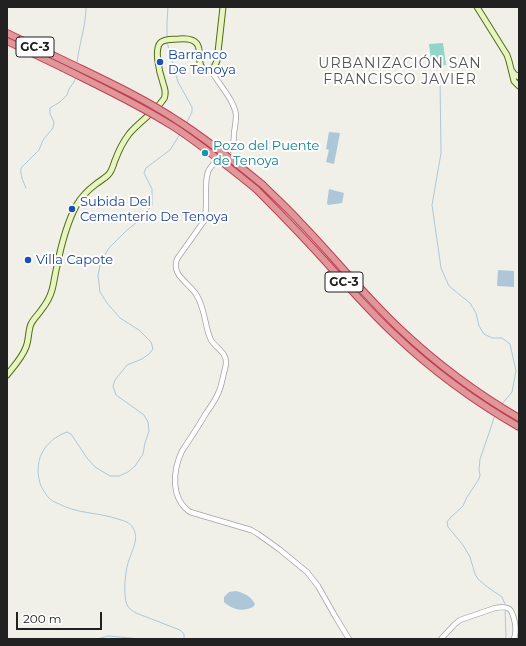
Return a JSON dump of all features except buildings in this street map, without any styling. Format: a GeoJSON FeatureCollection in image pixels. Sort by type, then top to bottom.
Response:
{"type":"FeatureCollection","features":[{"type":"Feature","properties":{"kind":"highway","name":"GC-3"},"geometry":{"type":"LineString","coordinates":[[7,33],[125,98],[174,127],[217,157],[256,190],[292,225],[358,298],[394,335],[435,371],[474,400],[519,428]]}},
{"type":"Feature","properties":{"kind":"highway","name":"GC-3"},"geometry":{"type":"LineString","coordinates":[[7,41],[129,92],[179,121],[222,152],[263,185],[300,221],[364,292],[399,328],[442,366],[479,393],[519,418]]}},
{"type":"Feature","properties":{"kind":"main road"},"geometry":{"type":"LineString","coordinates":[[7,375],[23,353],[31,325],[43,308],[52,290],[62,243],[76,205],[89,189],[108,175],[113,168],[120,148],[128,135],[157,107],[165,96],[157,52],[158,45],[164,40],[190,39],[195,42],[200,50],[199,62],[202,67],[206,70],[211,70],[217,62],[223,7]]}},
{"type":"Feature","properties":{"kind":"main road"},"geometry":{"type":"LineString","coordinates":[[476,7],[507,55],[514,82],[518,85]]}},
{"type":"Feature","properties":{"kind":"main road"},"geometry":{"type":"LineString","coordinates":[[512,70],[514,74],[519,77],[517,80],[518,85]]}},
{"type":"Feature","properties":{"kind":"street"},"geometry":{"type":"LineString","coordinates":[[211,70],[234,108],[236,123],[233,143],[231,148],[212,166],[208,172],[206,182],[206,214],[204,221],[177,259],[175,269],[195,292],[200,301],[204,310],[209,336],[212,342],[224,354],[227,363],[219,392],[214,402],[179,458],[174,482],[175,488],[185,509],[199,516],[251,530],[304,568],[318,586],[349,639]]}},
{"type":"Feature","properties":{"kind":"street"},"geometry":{"type":"LineString","coordinates":[[441,639],[454,624],[460,620],[500,607],[506,607],[513,613],[516,629],[514,639]]}},
{"type":"Feature","properties":{"kind":"shaded area"},"geometry":{"type":"Polygon","coordinates":[[[443,43],[446,65],[432,67],[429,44],[443,43]]]}},
{"type":"Feature","properties":{"kind":"shaded area"},"geometry":{"type":"Polygon","coordinates":[[[329,132],[340,133],[334,164],[326,162],[329,150],[326,149],[329,132]]]}},
{"type":"Feature","properties":{"kind":"shaded area"},"geometry":{"type":"Polygon","coordinates":[[[329,189],[344,193],[342,203],[328,205],[329,189]]]}},
{"type":"Feature","properties":{"kind":"shaded area"},"geometry":{"type":"Polygon","coordinates":[[[498,270],[514,271],[514,287],[497,286],[498,270]]]}},
{"type":"Feature","properties":{"kind":"shaded area"},"geometry":{"type":"Polygon","coordinates":[[[236,591],[249,597],[255,604],[253,607],[241,610],[231,607],[224,602],[224,597],[229,592],[236,591]]]}},
{"type":"Feature","properties":{"kind":"waterway"},"geometry":{"type":"LineString","coordinates":[[77,63],[85,21],[86,7]]}},
{"type":"Feature","properties":{"kind":"waterway","name":"Barranco De Tenoya"},"geometry":{"type":"LineString","coordinates":[[167,38],[168,7]]}},
{"type":"Feature","properties":{"kind":"waterway","name":"Barranco De Tenoya"},"geometry":{"type":"LineString","coordinates":[[167,42],[178,82],[192,107],[192,112],[186,124]]}},
{"type":"Feature","properties":{"kind":"waterway"},"geometry":{"type":"LineString","coordinates":[[26,188],[21,176],[21,168],[39,150],[43,140],[53,128],[54,122],[50,114],[50,108],[60,102],[67,95],[76,77]]}},
{"type":"Feature","properties":{"kind":"waterway"},"geometry":{"type":"LineString","coordinates":[[440,79],[441,153],[432,205],[441,268],[449,286],[470,303],[476,313],[479,326],[484,334],[492,338],[502,338],[510,344],[516,371],[512,392],[502,404]]}},
{"type":"Feature","properties":{"kind":"waterway","name":"Barranco De Tenoya"},"geometry":{"type":"LineString","coordinates":[[180,134],[170,150],[146,168],[144,173],[152,189],[152,205],[144,216],[109,248],[101,261],[98,275],[100,292],[107,303],[120,318],[139,330],[151,342],[153,349],[142,359],[127,365],[115,380],[113,386],[116,395],[144,415],[148,422],[149,431],[143,454],[135,466],[128,472],[119,476],[110,476],[95,467],[71,434],[67,432],[46,446],[40,457],[38,469],[41,486],[53,501],[72,509],[122,520],[132,526],[136,537],[126,572],[125,590],[127,605],[136,613],[180,630],[184,634],[184,639]]}},
{"type":"Feature","properties":{"kind":"waterway"},"geometry":{"type":"LineString","coordinates":[[495,415],[480,459],[479,479],[463,506],[447,522],[448,527],[463,545],[470,557],[478,579],[502,597],[505,604]]}},
{"type":"Feature","properties":{"kind":"waterway"},"geometry":{"type":"LineString","coordinates":[[505,610],[505,639]]}},
{"type":"Feature","properties":{"kind":"waterway","name":"Barranco De Tenoya"},"geometry":{"type":"LineString","coordinates":[[97,639],[108,636],[142,639]]}},
{"type":"Feature","properties":{"kind":"place","name":"Barranco De Tenoya"},"geometry":{"type":"Point","coordinates":[160,62]}},
{"type":"Feature","properties":{"kind":"place","name":"Pozo del Puente de Tenoya"},"geometry":{"type":"Point","coordinates":[205,153]}},
{"type":"Feature","properties":{"kind":"place","name":"Subida Del Cementerio De Tenoya"},"geometry":{"type":"Point","coordinates":[72,209]}},
{"type":"Feature","properties":{"kind":"place","name":"Villa Capote"},"geometry":{"type":"Point","coordinates":[28,260]}},
{"type":"Feature","properties":{"kind":"district","name":"URBANIZACIÓN SAN FRANCISCO JAVIER"},"geometry":{"type":"Point","coordinates":[400,72]}}]}
